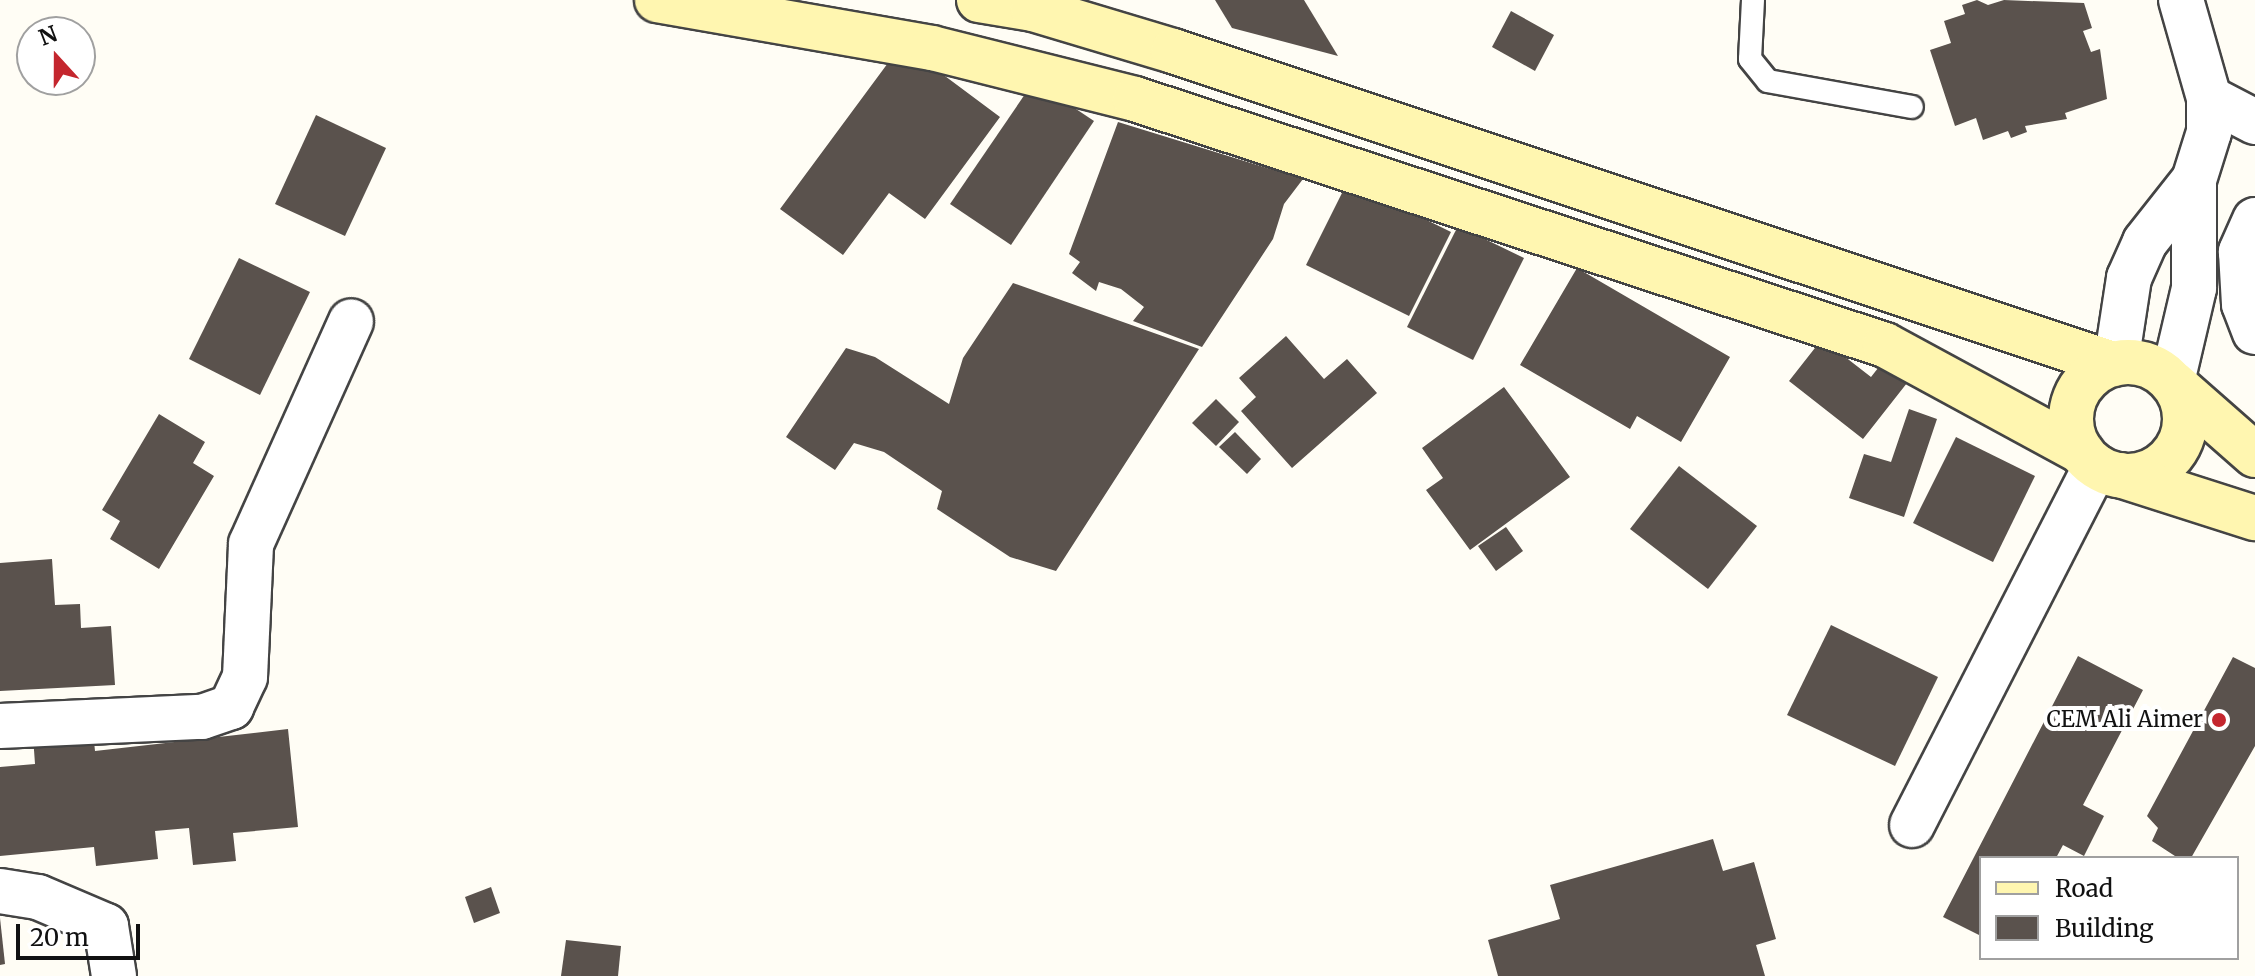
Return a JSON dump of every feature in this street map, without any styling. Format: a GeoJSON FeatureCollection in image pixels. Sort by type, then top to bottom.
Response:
{"type":"FeatureCollection","features":[{"type":"Feature","properties":{"kind":"main road"},"geometry":{"type":"LineString","coordinates":[[657,0],[932,48],[1135,99],[1885,345],[2099,465],[2255,518]]}},
{"type":"Feature","properties":{"kind":"main road"},"geometry":{"type":"LineString","coordinates":[[979,0],[1033,9],[1173,51],[2115,363],[2147,365],[2172,382],[2255,455]]}},
{"type":"Feature","properties":{"kind":"main road"},"geometry":{"type":"LineString","coordinates":[[2115,363],[2083,383],[2074,399],[2073,436],[2099,465],[2158,467],[2177,446],[2185,419],[2172,382]]}},
{"type":"Feature","properties":{"kind":"street"},"geometry":{"type":"LineString","coordinates":[[2172,382],[2194,288],[2194,180],[2209,132],[2209,98],[2181,0]]}},
{"type":"Feature","properties":{"kind":"street"},"geometry":{"type":"LineString","coordinates":[[2209,98],[2255,122]]}},
{"type":"Feature","properties":{"kind":"street"},"geometry":{"type":"LineString","coordinates":[[2115,363],[2129,278],[2145,242],[2194,180]]}},
{"type":"Feature","properties":{"kind":"street"},"geometry":{"type":"LineString","coordinates":[[2255,220],[2241,252],[2244,304],[2255,332]]}},
{"type":"Feature","properties":{"kind":"street"},"geometry":{"type":"LineString","coordinates":[[0,726],[202,717],[231,707],[245,677],[251,544],[351,321]]}},
{"type":"Feature","properties":{"kind":"street"},"geometry":{"type":"LineString","coordinates":[[1912,825],[2099,465]]}},
{"type":"Feature","properties":{"kind":"street"},"geometry":{"type":"LineString","coordinates":[[0,891],[38,897],[106,926],[114,976]]}},
{"type":"Feature","properties":{"kind":"lane"},"geometry":{"type":"LineString","coordinates":[[1753,0],[1750,59],[1768,81],[1912,107]]}},
{"type":"Feature","properties":{"kind":"building"},"geometry":{"type":"Polygon","coordinates":[[[1215,0],[1304,0],[1338,56],[1232,28],[1215,0]]]}},
{"type":"Feature","properties":{"kind":"building"},"geometry":{"type":"Polygon","coordinates":[[[1977,0],[1988,5],[2004,0],[2084,3],[2092,28],[2083,31],[2091,52],[2100,49],[2107,99],[2065,113],[2067,119],[2025,126],[2027,132],[2011,138],[2008,131],[1983,140],[1976,118],[1955,126],[1930,50],[1951,43],[1944,21],[1965,14],[1962,5],[1977,0]]]}},
{"type":"Feature","properties":{"kind":"building"},"geometry":{"type":"Polygon","coordinates":[[[1511,11],[1554,35],[1535,71],[1492,47],[1511,11]]]}},
{"type":"Feature","properties":{"kind":"building"},"geometry":{"type":"Polygon","coordinates":[[[902,44],[1000,117],[925,219],[889,193],[843,255],[780,209],[902,44]]]}},
{"type":"Feature","properties":{"kind":"building"},"geometry":{"type":"Polygon","coordinates":[[[1034,81],[1094,121],[1011,245],[950,204],[1034,81]]]}},
{"type":"Feature","properties":{"kind":"building"},"geometry":{"type":"Polygon","coordinates":[[[316,115],[386,148],[345,236],[275,204],[316,115]]]}},
{"type":"Feature","properties":{"kind":"building"},"geometry":{"type":"Polygon","coordinates":[[[1118,122],[1303,179],[1284,204],[1273,239],[1202,347],[1133,321],[1144,307],[1121,289],[1099,282],[1096,291],[1072,273],[1080,262],[1069,254],[1118,122]]]}},
{"type":"Feature","properties":{"kind":"building"},"geometry":{"type":"Polygon","coordinates":[[[1348,181],[1451,232],[1409,316],[1306,265],[1348,181]]]}},
{"type":"Feature","properties":{"kind":"building"},"geometry":{"type":"Polygon","coordinates":[[[1458,226],[1524,258],[1473,360],[1407,327],[1458,226]]]}},
{"type":"Feature","properties":{"kind":"building"},"geometry":{"type":"Polygon","coordinates":[[[239,258],[310,292],[260,395],[189,359],[239,258]]]}},
{"type":"Feature","properties":{"kind":"building"},"geometry":{"type":"Polygon","coordinates":[[[1577,268],[1730,357],[1681,442],[1637,416],[1630,429],[1520,365],[1577,268]]]}},
{"type":"Feature","properties":{"kind":"building"},"geometry":{"type":"Polygon","coordinates":[[[1013,283],[1199,349],[1056,571],[1010,557],[937,509],[942,491],[884,452],[854,443],[835,470],[786,437],[846,348],[875,357],[949,404],[963,358],[1013,283]]]}},
{"type":"Feature","properties":{"kind":"building"},"geometry":{"type":"Polygon","coordinates":[[[1286,336],[1324,379],[1347,359],[1377,393],[1292,468],[1241,411],[1256,397],[1239,378],[1286,336]]]}},
{"type":"Feature","properties":{"kind":"building"},"geometry":{"type":"Polygon","coordinates":[[[1822,339],[1871,377],[1882,363],[1907,383],[1863,439],[1789,381],[1822,339]]]}},
{"type":"Feature","properties":{"kind":"building"},"geometry":{"type":"Polygon","coordinates":[[[1504,387],[1570,477],[1470,550],[1426,490],[1443,478],[1422,448],[1504,387]]]}},
{"type":"Feature","properties":{"kind":"building"},"geometry":{"type":"Polygon","coordinates":[[[1216,399],[1239,422],[1216,446],[1192,423],[1216,399]]]}},
{"type":"Feature","properties":{"kind":"building"},"geometry":{"type":"Polygon","coordinates":[[[1909,409],[1937,419],[1904,517],[1849,498],[1864,454],[1891,462],[1909,409]]]}},
{"type":"Feature","properties":{"kind":"building"},"geometry":{"type":"Polygon","coordinates":[[[159,414],[205,442],[193,463],[214,476],[159,569],[110,539],[120,521],[102,510],[159,414]]]}},
{"type":"Feature","properties":{"kind":"building"},"geometry":{"type":"Polygon","coordinates":[[[1235,432],[1261,459],[1247,474],[1219,447],[1235,432]]]}},
{"type":"Feature","properties":{"kind":"building"},"geometry":{"type":"Polygon","coordinates":[[[1956,437],[2035,476],[1993,562],[1913,523],[1956,437]]]}},
{"type":"Feature","properties":{"kind":"building"},"geometry":{"type":"Polygon","coordinates":[[[1679,466],[1757,526],[1708,589],[1630,529],[1679,466]]]}},
{"type":"Feature","properties":{"kind":"building"},"geometry":{"type":"Polygon","coordinates":[[[1506,527],[1523,551],[1496,571],[1478,546],[1506,527]]]}},
{"type":"Feature","properties":{"kind":"building"},"geometry":{"type":"Polygon","coordinates":[[[52,559],[55,605],[80,604],[81,628],[111,626],[115,685],[0,691],[0,563],[52,559]]]}},
{"type":"Feature","properties":{"kind":"building"},"geometry":{"type":"Polygon","coordinates":[[[1831,625],[1938,677],[1895,766],[1787,715],[1831,625]]]}},
{"type":"Feature","properties":{"kind":"building"},"geometry":{"type":"Polygon","coordinates":[[[2078,656],[2143,690],[2083,805],[2104,816],[2084,856],[2063,845],[2057,856],[1979,856],[1979,935],[1943,917],[2078,656]]]}},
{"type":"Feature","properties":{"kind":"building"},"geometry":{"type":"Polygon","coordinates":[[[2233,657],[2255,668],[2255,746],[2192,856],[2175,856],[2152,841],[2158,828],[2147,816],[2233,657]]]}},
{"type":"Feature","properties":{"kind":"building"},"geometry":{"type":"Polygon","coordinates":[[[288,729],[298,827],[233,833],[236,861],[193,865],[189,828],[155,831],[158,859],[96,866],[94,847],[0,856],[0,767],[35,764],[33,736],[93,731],[95,751],[288,729]]]}},
{"type":"Feature","properties":{"kind":"building"},"geometry":{"type":"Polygon","coordinates":[[[1713,839],[1723,871],[1754,862],[1776,939],[1756,945],[1765,976],[1498,976],[1488,940],[1560,919],[1550,885],[1713,839]]]}},
{"type":"Feature","properties":{"kind":"building"},"geometry":{"type":"Polygon","coordinates":[[[491,887],[500,913],[474,923],[465,897],[491,887]]]}},
{"type":"Feature","properties":{"kind":"building"},"geometry":{"type":"Polygon","coordinates":[[[0,918],[5,964],[0,965],[0,918]]]}},
{"type":"Feature","properties":{"kind":"building"},"geometry":{"type":"Polygon","coordinates":[[[566,940],[621,946],[618,976],[561,976],[566,940]]]}},
{"type":"Feature","properties":{"kind":"place","name":"CEM Ali Aimer"},"geometry":{"type":"Point","coordinates":[2219,720]}}]}
